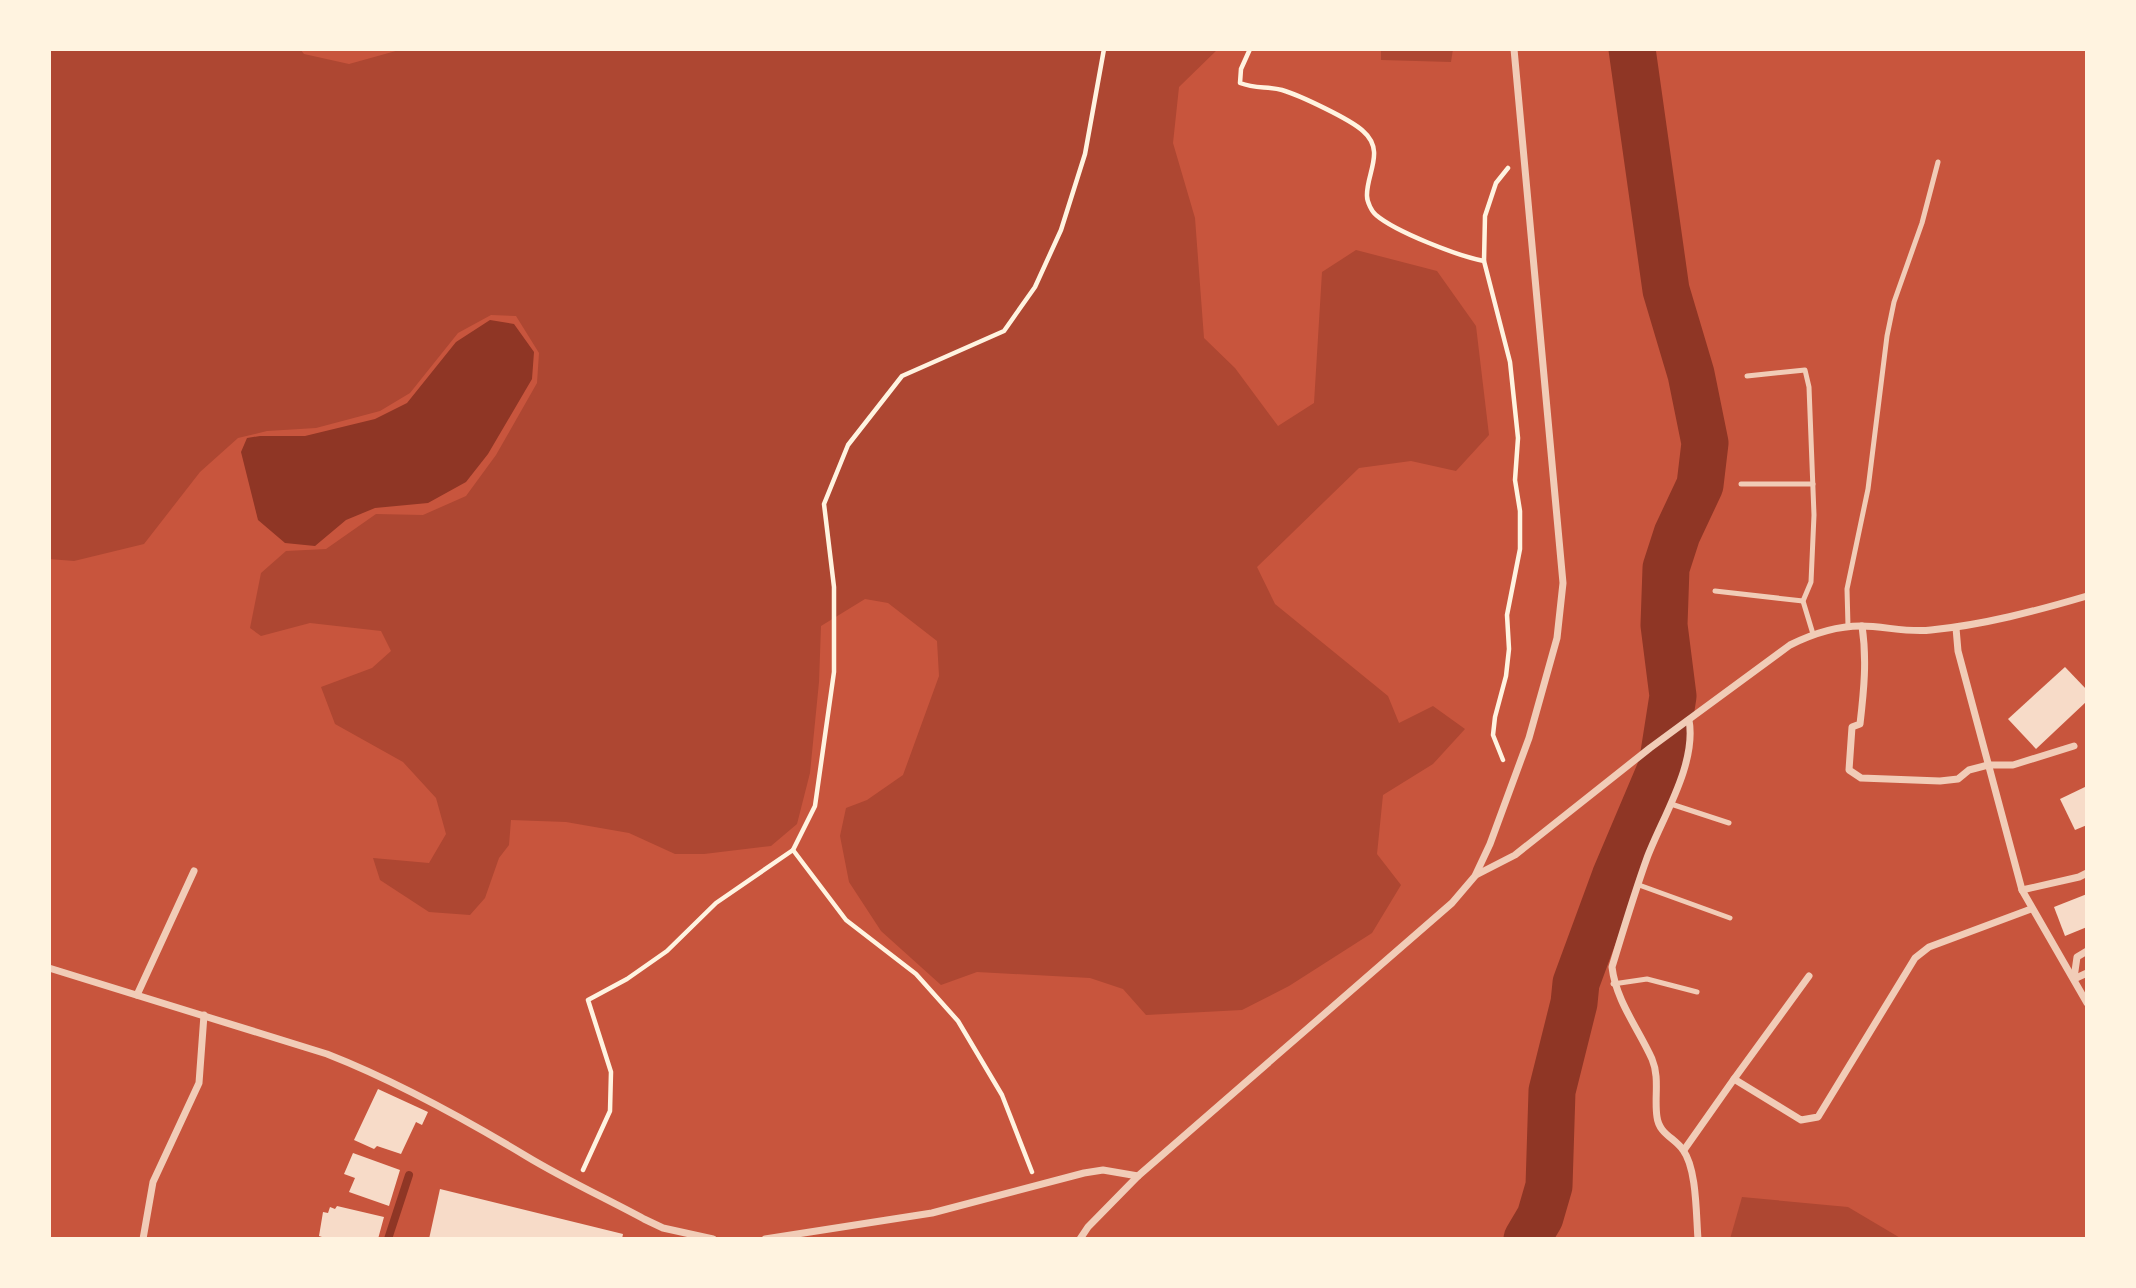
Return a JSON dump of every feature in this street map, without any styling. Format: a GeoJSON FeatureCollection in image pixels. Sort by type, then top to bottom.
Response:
{"type":"FeatureCollection","features":[{"type":"Feature","properties":{"kind":"street"},"geometry":{"type":"LineString","coordinates":[[1080,1239],[1088,1227],[1138,1176],[1283,1047],[1452,903],[1475,876],[1490,844],[1529,738],[1557,638],[1563,583],[1514,49]]}},
{"type":"Feature","properties":{"kind":"street"},"geometry":{"type":"LineString","coordinates":[[1475,876],[1515,855],[1650,748],[1790,645],[1813,634],[1847,626],[1925,631],[1956,628],[2087,596]]}},
{"type":"Feature","properties":{"kind":"street"},"geometry":{"type":"LineString","coordinates":[[1862,626],[1866,653],[1864,690],[1860,724],[1852,727],[1849,770],[1861,778],[1940,781],[1958,779],[1969,770],[1988,765],[2013,765],[2074,746]]}},
{"type":"Feature","properties":{"kind":"street"},"geometry":{"type":"LineString","coordinates":[[1956,628],[1958,651],[2022,890],[2087,1003]]}},
{"type":"Feature","properties":{"kind":"street"},"geometry":{"type":"LineString","coordinates":[[1689,720],[1691,732],[1686,758],[1671,804],[1647,857],[1612,967],[1614,984],[1653,1060],[1657,1077],[1657,1119],[1663,1132],[1684,1150],[1692,1175],[1698,1239]]}},
{"type":"Feature","properties":{"kind":"street"},"geometry":{"type":"LineString","coordinates":[[136,995],[194,871]]}},
{"type":"Feature","properties":{"kind":"street"},"geometry":{"type":"LineString","coordinates":[[2022,890],[2087,873]]}},
{"type":"Feature","properties":{"kind":"street"},"geometry":{"type":"LineString","coordinates":[[1734,1079],[1801,1120],[1818,1117],[1915,958],[1929,947],[2031,909]]}},
{"type":"Feature","properties":{"kind":"street"},"geometry":{"type":"LineString","coordinates":[[2074,979],[2077,957],[2087,951]]}},
{"type":"Feature","properties":{"kind":"street"},"geometry":{"type":"LineString","coordinates":[[49,968],[327,1054],[363,1068],[495,1136],[527,1157],[663,1228],[713,1239]]}},
{"type":"Feature","properties":{"kind":"street"},"geometry":{"type":"LineString","coordinates":[[2074,979],[2087,973]]}},
{"type":"Feature","properties":{"kind":"street"},"geometry":{"type":"LineString","coordinates":[[1684,1150],[1809,976]]}},
{"type":"Feature","properties":{"kind":"street"},"geometry":{"type":"LineString","coordinates":[[143,1239],[153,1182],[199,1083],[204,1015]]}},
{"type":"Feature","properties":{"kind":"street"},"geometry":{"type":"LineString","coordinates":[[765,1239],[932,1213],[1103,1170],[1138,1176]]}},
{"type":"Feature","properties":{"kind":"lane"},"geometry":{"type":"LineString","coordinates":[[1847,626],[1847,589],[1868,489],[1887,336],[1894,302],[1922,223],[1938,162]]}},
{"type":"Feature","properties":{"kind":"lane"},"geometry":{"type":"LineString","coordinates":[[1747,376],[1805,370],[1810,387],[1814,515],[1811,582],[1802,601],[1813,634]]}},
{"type":"Feature","properties":{"kind":"lane"},"geometry":{"type":"LineString","coordinates":[[1741,484],[1813,484]]}},
{"type":"Feature","properties":{"kind":"lane"},"geometry":{"type":"LineString","coordinates":[[1715,591],[1802,601]]}},
{"type":"Feature","properties":{"kind":"lane"},"geometry":{"type":"LineString","coordinates":[[1671,804],[1729,823]]}},
{"type":"Feature","properties":{"kind":"lane"},"geometry":{"type":"LineString","coordinates":[[1639,885],[1730,918]]}},
{"type":"Feature","properties":{"kind":"lane"},"geometry":{"type":"LineString","coordinates":[[1614,984],[1647,979],[1697,992]]}},
{"type":"Feature","properties":{"kind":"path"},"geometry":{"type":"LineString","coordinates":[[578,1184],[610,1111],[611,1072],[588,1000],[627,979],[667,951],[716,903],[793,850],[815,806],[834,672],[834,587],[824,504],[848,445],[902,376],[1004,331],[1035,287],[1061,230],[1085,154],[1104,49]]}},
{"type":"Feature","properties":{"kind":"path"},"geometry":{"type":"LineString","coordinates":[[1250,49],[1241,69],[1240,83],[1254,88],[1280,89],[1309,101],[1363,131],[1373,146],[1375,160],[1367,197],[1374,214],[1463,257],[1484,261]]}},
{"type":"Feature","properties":{"kind":"path"},"geometry":{"type":"LineString","coordinates":[[1515,776],[1505,766],[1493,735],[1506,676],[1509,649],[1507,615],[1520,549],[1520,511],[1515,480],[1518,438],[1510,362],[1484,261],[1485,216],[1496,183],[1523,147]]}},
{"type":"Feature","properties":{"kind":"path"},"geometry":{"type":"LineString","coordinates":[[793,850],[846,920],[916,974],[958,1021],[1002,1095],[1037,1185]]}},
{"type":"Feature","properties":{"kind":"shaded area"},"geometry":{"type":"Polygon","coordinates":[[[49,49],[300,49],[304,54],[349,64],[403,49],[1218,49],[1179,87],[1173,143],[1195,218],[1204,338],[1235,368],[1278,426],[1314,403],[1322,272],[1356,250],[1437,271],[1476,326],[1489,435],[1456,471],[1411,461],[1359,468],[1257,567],[1275,604],[1388,696],[1399,723],[1433,706],[1465,729],[1433,764],[1383,795],[1377,854],[1401,885],[1372,933],[1289,986],[1242,1010],[1146,1015],[1123,989],[1090,978],[977,972],[941,985],[881,931],[849,882],[840,836],[846,808],[867,800],[903,775],[939,676],[937,641],[888,603],[865,599],[821,626],[819,682],[810,773],[797,824],[771,846],[704,854],[675,854],[629,833],[566,822],[511,820],[509,845],[499,858],[485,898],[470,915],[429,912],[380,880],[373,858],[429,863],[446,834],[436,798],[403,762],[335,724],[321,687],[372,668],[391,651],[381,631],[310,623],[261,636],[250,628],[261,573],[286,551],[326,549],[376,514],[423,515],[466,496],[496,455],[537,383],[539,353],[516,316],[491,315],[458,333],[410,393],[380,411],[316,428],[267,431],[238,438],[200,472],[144,544],[74,561],[49,559],[49,49]]]}},
{"type":"Feature","properties":{"kind":"shaded area"},"geometry":{"type":"Polygon","coordinates":[[[1381,49],[1453,49],[1451,62],[1381,60],[1381,49]]]}},
{"type":"Feature","properties":{"kind":"shaded area"},"geometry":{"type":"Polygon","coordinates":[[[490,320],[514,324],[534,352],[532,379],[488,454],[466,482],[428,503],[375,508],[346,520],[315,546],[285,543],[258,520],[241,452],[247,438],[305,436],[375,419],[407,403],[456,342],[490,320]]]}},
{"type":"Feature","properties":{"kind":"shaded area"},"geometry":{"type":"Polygon","coordinates":[[[1742,1197],[1848,1207],[1902,1239],[1730,1239],[1742,1197]]]}},
{"type":"Feature","properties":{"kind":"building"},"geometry":{"type":"Polygon","coordinates":[[[2065,667],[2087,690],[2087,701],[2036,749],[2008,719],[2065,667]]]}},
{"type":"Feature","properties":{"kind":"building"},"geometry":{"type":"Polygon","coordinates":[[[2087,786],[2087,825],[2075,830],[2060,799],[2087,786]]]}},
{"type":"Feature","properties":{"kind":"building"},"geometry":{"type":"Polygon","coordinates":[[[2087,894],[2087,927],[2065,936],[2054,907],[2087,894]]]}},
{"type":"Feature","properties":{"kind":"building"},"geometry":{"type":"Polygon","coordinates":[[[378,1089],[428,1112],[422,1125],[416,1122],[401,1154],[377,1146],[374,1149],[354,1140],[378,1089]]]}},
{"type":"Feature","properties":{"kind":"building"},"geometry":{"type":"Polygon","coordinates":[[[353,1153],[400,1170],[389,1206],[349,1192],[355,1178],[344,1174],[353,1153]]]}},
{"type":"Feature","properties":{"kind":"building"},"geometry":{"type":"Polygon","coordinates":[[[440,1189],[623,1234],[622,1239],[429,1239],[440,1189]]]}},
{"type":"Feature","properties":{"kind":"building"},"geometry":{"type":"Polygon","coordinates":[[[337,1206],[384,1217],[378,1239],[328,1239],[319,1236],[323,1212],[328,1213],[330,1207],[335,1209],[337,1206]]]}},
{"type":"Feature","properties":{"kind":"waterway"},"geometry":{"type":"LineString","coordinates":[[1527,1239],[1540,1217],[1549,1186],[1552,1091],[1574,1003],[1576,983],[1615,877],[1662,766],[1673,696],[1664,625],[1666,568],[1677,534],[1700,485],[1705,443],[1691,374],[1666,290],[1632,49]]}},
{"type":"Feature","properties":{"kind":"waterway"},"geometry":{"type":"LineString","coordinates":[[388,1239],[409,1175]]}}]}
